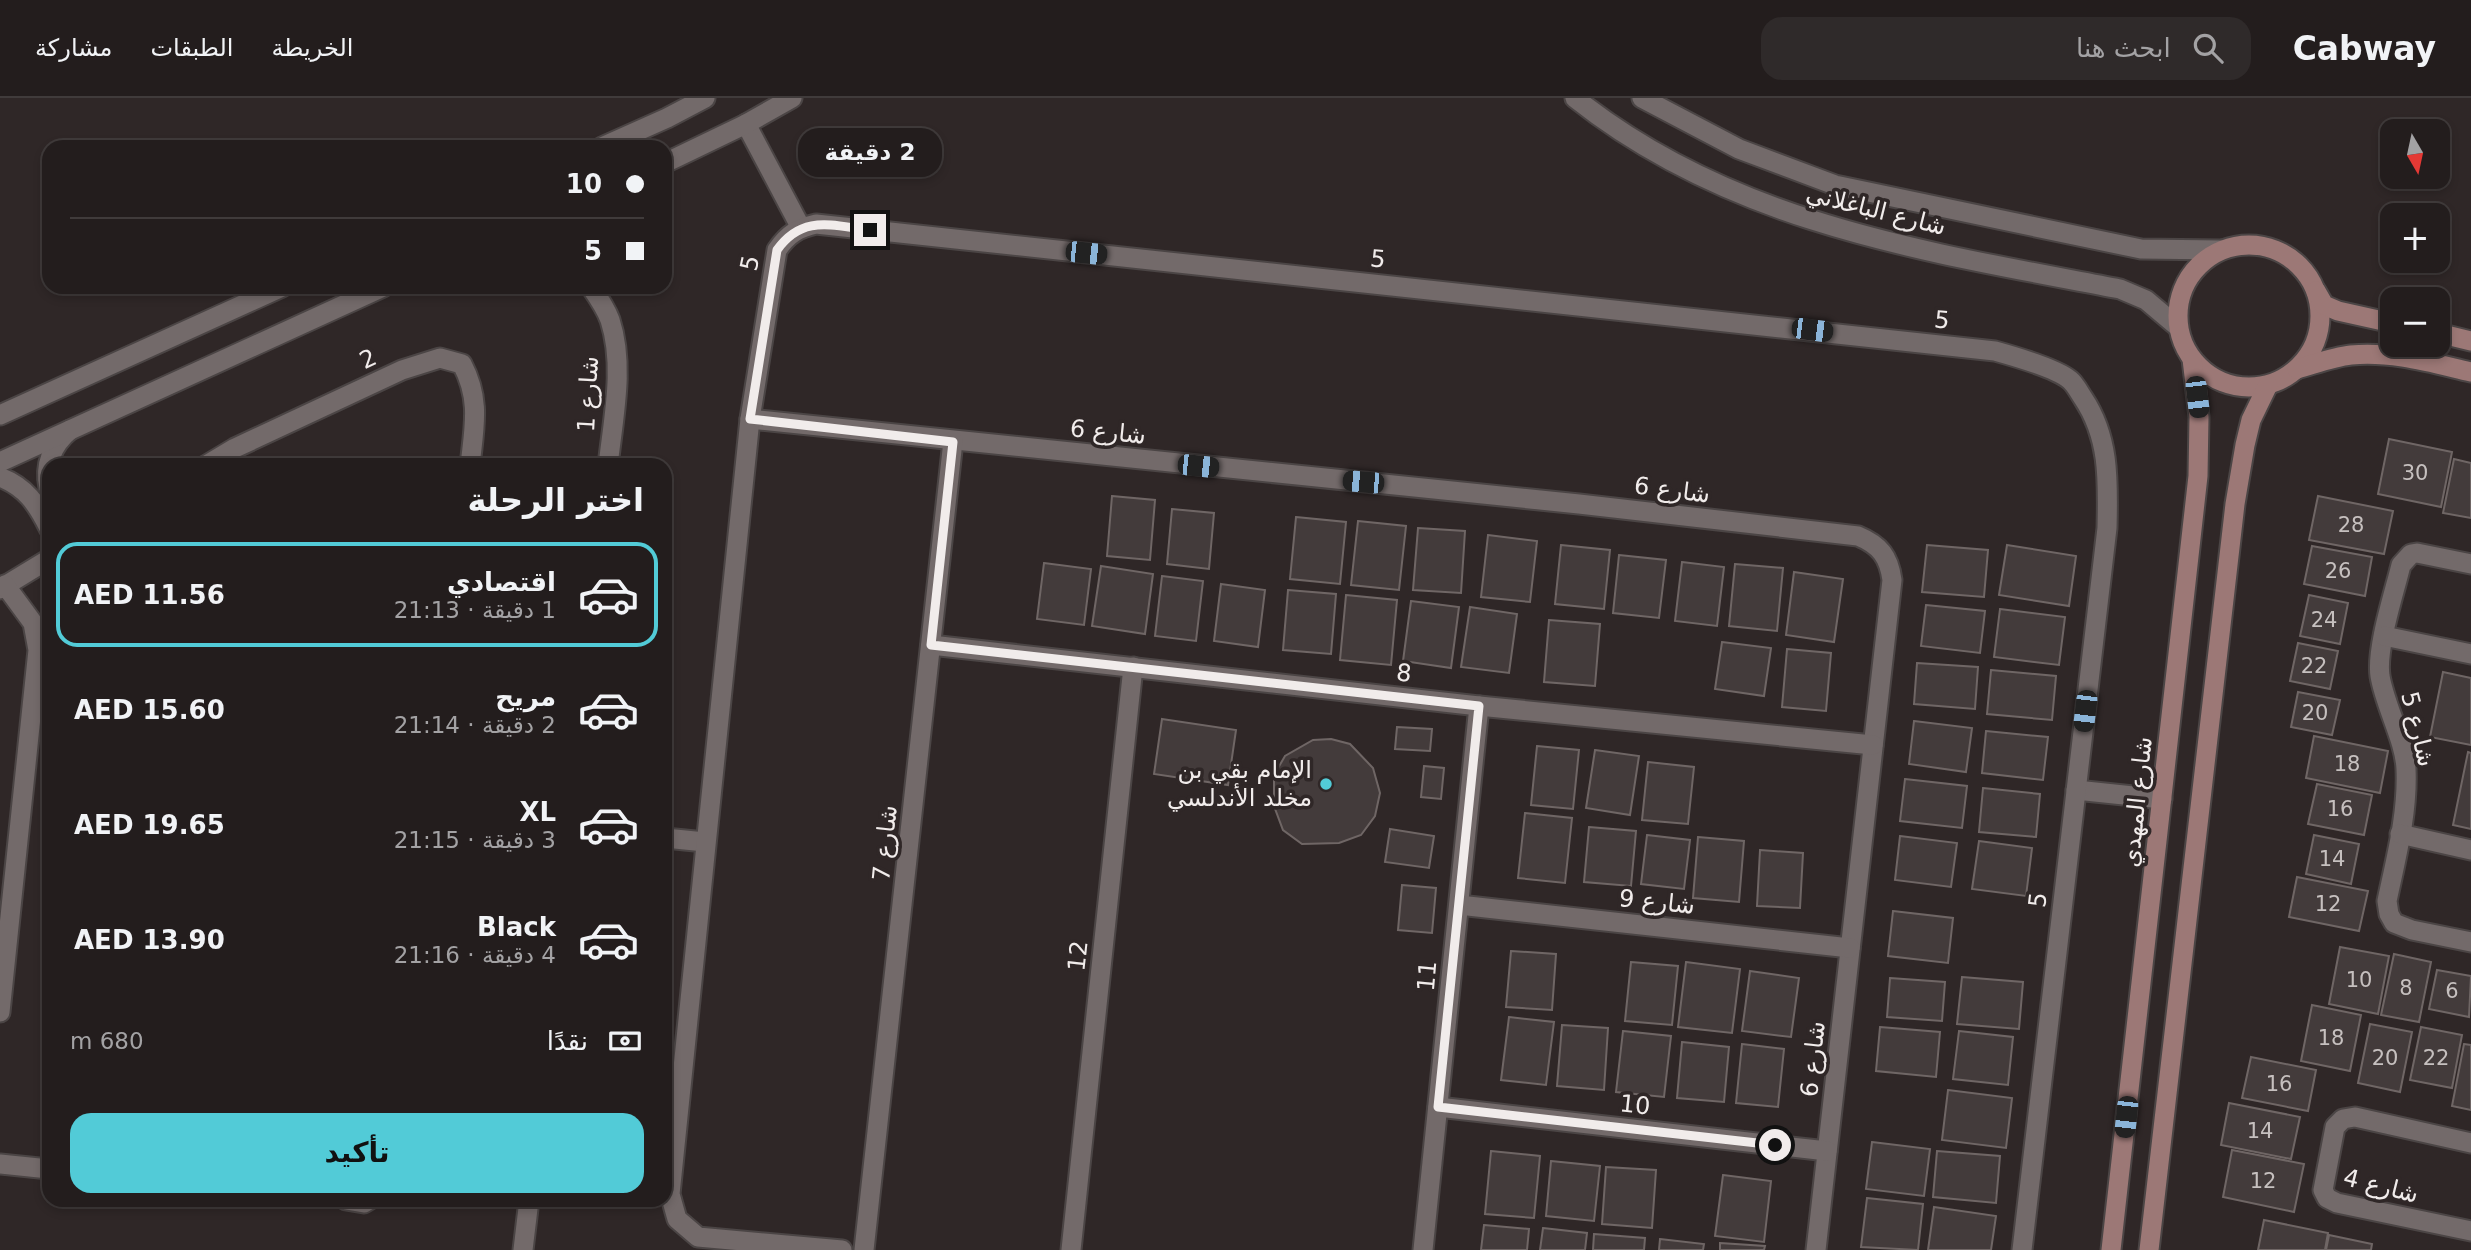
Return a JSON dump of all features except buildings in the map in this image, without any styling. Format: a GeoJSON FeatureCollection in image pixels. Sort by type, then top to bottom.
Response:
{"type":"FeatureCollection","features":[{"type":"Feature","properties":{"kind":"main road"},"geometry":{"type":"LineString","coordinates":[[2252,244],[2268,247],[2296,262],[2307,274],[2317,292],[2321,312],[2315,343],[2297,369],[2283,379],[2268,385],[2234,386],[2204,371],[2185,349],[2178,327],[2179,304],[2186,282],[2201,263],[2221,250],[2252,244]]}},
{"type":"Feature","properties":{"kind":"main road"},"geometry":{"type":"LineString","coordinates":[[2307,274],[2324,305],[2380,320]]}},
{"type":"Feature","properties":{"kind":"main road"},"geometry":{"type":"LineString","coordinates":[[2450,336],[2471,341]]}},
{"type":"Feature","properties":{"kind":"main road"},"geometry":{"type":"LineString","coordinates":[[2297,369],[2348,355],[2375,354],[2417,359],[2471,372]]}},
{"type":"Feature","properties":{"kind":"main road","name":"شارع المهدي"},"geometry":{"type":"LineString","coordinates":[[2111,1250],[2198,476],[2199,416],[2192,359]]}},
{"type":"Feature","properties":{"kind":"main road"},"geometry":{"type":"LineString","coordinates":[[2149,1250],[2235,504],[2245,445],[2252,420],[2268,385]]}},
{"type":"Feature","properties":{"kind":"street"},"geometry":{"type":"LineString","coordinates":[[618,140],[705,98]]}},
{"type":"Feature","properties":{"kind":"street","name":"شارع الباغلاني"},"geometry":{"type":"LineString","coordinates":[[1575,98],[1656,153],[1723,187],[1773,208],[1855,234],[2120,289],[2152,304],[2178,327]]}},
{"type":"Feature","properties":{"kind":"street","name":"شارع الباغلاني"},"geometry":{"type":"LineString","coordinates":[[1642,98],[1739,149],[1835,185],[2141,249],[2221,250]]}},
{"type":"Feature","properties":{"kind":"street"},"geometry":{"type":"LineString","coordinates":[[672,160],[746,124],[787,100]]}},
{"type":"Feature","properties":{"kind":"street"},"geometry":{"type":"LineString","coordinates":[[746,124],[801,228]]}},
{"type":"Feature","properties":{"kind":"street","name":"5"},"geometry":{"type":"LineString","coordinates":[[672,1174],[750,419],[777,250],[787,237],[801,228],[816,224],[1994,351],[2029,360],[2070,379],[2090,408],[2102,438],[2108,471],[2107,528],[2022,1250]]}},
{"type":"Feature","properties":{"kind":"street"},"geometry":{"type":"LineString","coordinates":[[0,415],[267,294]]}},
{"type":"Feature","properties":{"kind":"street"},"geometry":{"type":"LineString","coordinates":[[0,462],[368,294]]}},
{"type":"Feature","properties":{"kind":"street","name":"شارع 1"},"geometry":{"type":"LineString","coordinates":[[596,294],[609,319],[617,352],[609,458]]}},
{"type":"Feature","properties":{"kind":"street","name":"2"},"geometry":{"type":"LineString","coordinates":[[239,457],[402,370],[440,358],[462,365],[472,384],[475,415],[471,458]]}},
{"type":"Feature","properties":{"kind":"street","name":"شارع 6"},"geometry":{"type":"LineString","coordinates":[[750,419],[953,442],[1579,504],[1858,536],[1872,541],[1883,552],[1890,565],[1892,580],[1816,1250]]}},
{"type":"Feature","properties":{"kind":"street"},"geometry":{"type":"LineString","coordinates":[[50,458],[56,444],[72,429]]}},
{"type":"Feature","properties":{"kind":"street","name":"شارع 7"},"geometry":{"type":"LineString","coordinates":[[864,1250],[953,442]]}},
{"type":"Feature","properties":{"kind":"street"},"geometry":{"type":"LineString","coordinates":[[0,477],[11,481],[29,495],[42,516]]}},
{"type":"Feature","properties":{"kind":"street","name":"شارع 5"},"geometry":{"type":"LineString","coordinates":[[2471,564],[2428,554],[2411,554],[2401,565],[2384,636],[2379,671],[2406,764],[2407,791],[2388,901],[2389,914],[2394,923],[2412,930],[2471,942]]}},
{"type":"Feature","properties":{"kind":"street"},"geometry":{"type":"LineString","coordinates":[[0,1013],[38,650],[33,623],[3,587],[42,563]]}},
{"type":"Feature","properties":{"kind":"street"},"geometry":{"type":"LineString","coordinates":[[2384,636],[2471,654]]}},
{"type":"Feature","properties":{"kind":"street","name":"8"},"geometry":{"type":"LineString","coordinates":[[931,645],[1479,706],[1873,745]]}},
{"type":"Feature","properties":{"kind":"street","name":"12"},"geometry":{"type":"LineString","coordinates":[[1071,1250],[1133,667]]}},
{"type":"Feature","properties":{"kind":"street","name":"11"},"geometry":{"type":"LineString","coordinates":[[1423,1250],[1479,706]]}},
{"type":"Feature","properties":{"kind":"street"},"geometry":{"type":"LineString","coordinates":[[2076,790],[2162,799]]}},
{"type":"Feature","properties":{"kind":"street"},"geometry":{"type":"LineString","coordinates":[[2400,834],[2471,850]]}},
{"type":"Feature","properties":{"kind":"street"},"geometry":{"type":"LineString","coordinates":[[672,839],[705,842]]}},
{"type":"Feature","properties":{"kind":"street","name":"شارع 9"},"geometry":{"type":"LineString","coordinates":[[1458,905],[1850,948]]}},
{"type":"Feature","properties":{"kind":"street","name":"10"},"geometry":{"type":"LineString","coordinates":[[1438,1107],[1827,1151]]}},
{"type":"Feature","properties":{"kind":"street","name":"شارع 4"},"geometry":{"type":"LineString","coordinates":[[2471,1143],[2355,1117],[2343,1119],[2335,1127],[2323,1190],[2327,1198],[2337,1203],[2471,1231]]}},
{"type":"Feature","properties":{"kind":"street"},"geometry":{"type":"LineString","coordinates":[[0,1164],[42,1168]]}},
{"type":"Feature","properties":{"kind":"street","name":"5"},"geometry":{"type":"LineString","coordinates":[[672,1201],[677,1219],[698,1237],[842,1250]]}},
{"type":"Feature","properties":{"kind":"street"},"geometry":{"type":"LineString","coordinates":[[523,1250],[528,1207]]}},
{"type":"Feature","properties":{"kind":"place","name":"الإمام بقي بن مخلد الأندلسي"},"geometry":{"type":"Point","coordinates":[1326,784]}},
{"type":"Feature","properties":{"kind":"route"},"geometry":{"type":"LineString","coordinates":[[870,230],[816,224],[801,228],[787,237],[777,250],[750,419],[953,442],[931,645],[1479,706],[1438,1107],[1775,1145]]}}]}
